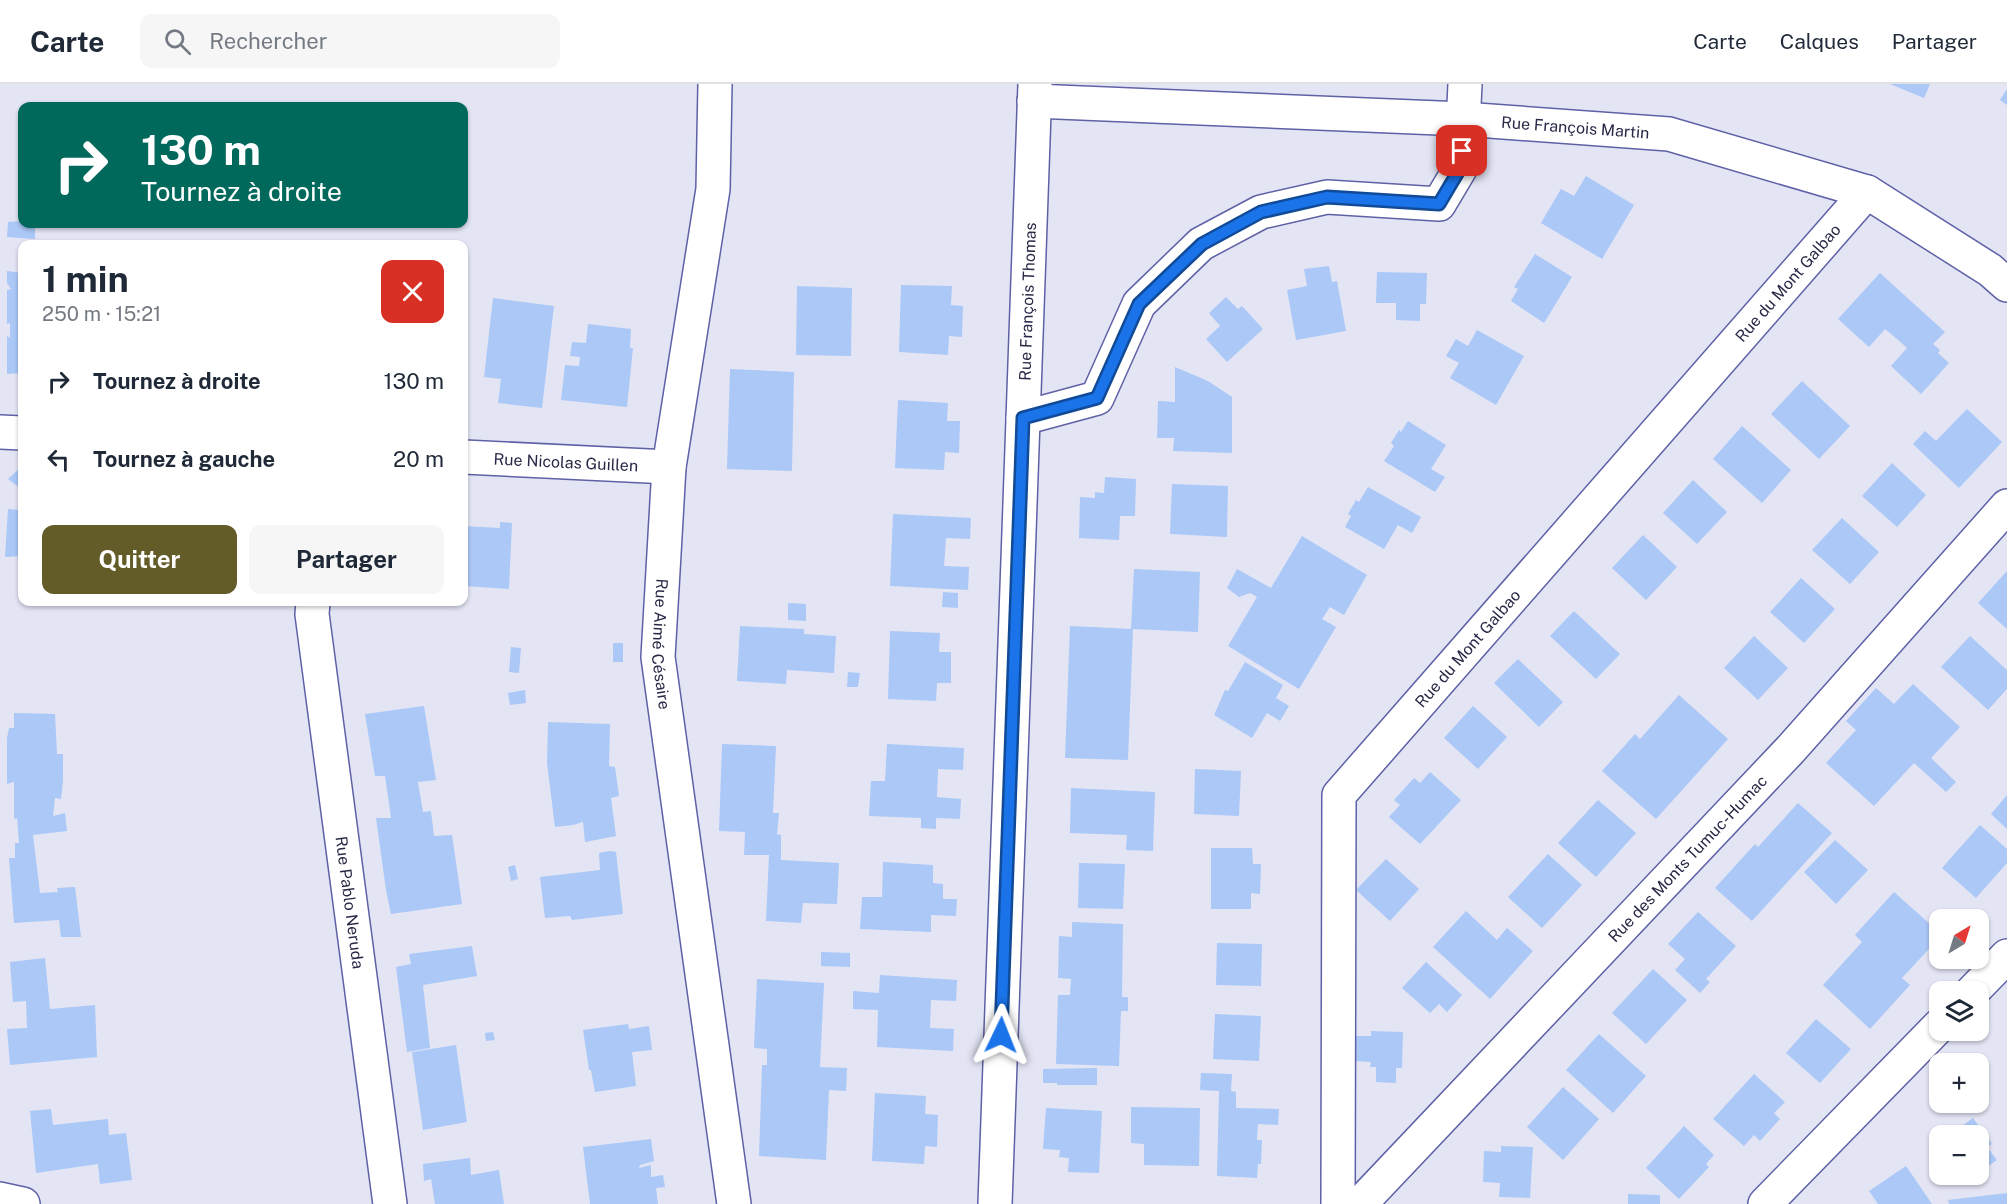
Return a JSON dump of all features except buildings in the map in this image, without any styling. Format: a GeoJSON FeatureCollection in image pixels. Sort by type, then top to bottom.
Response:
{"type":"FeatureCollection","features":[{"type":"Feature","properties":{"kind":"street","name":"Rue Aimé Césaire"},"geometry":{"type":"LineString","coordinates":[[715,84],[713,189],[669,468],[658,657],[734,1204]]}},
{"type":"Feature","properties":{"kind":"street"},"geometry":{"type":"LineString","coordinates":[[1449,84],[1463,119]]}},
{"type":"Feature","properties":{"kind":"street"},"geometry":{"type":"LineString","coordinates":[[1023,418],[1097,398],[1139,304],[1202,244],[1261,212],[1327,197],[1439,204],[1461,167],[1465,84]]}},
{"type":"Feature","properties":{"kind":"street","name":"Rue François Martin"},"geometry":{"type":"LineString","coordinates":[[1034,93],[1669,134],[1866,192],[1990,270],[2007,285]]}},
{"type":"Feature","properties":{"kind":"street","name":"Rue François Thomas"},"geometry":{"type":"LineString","coordinates":[[997,1203],[1034,93]]}},
{"type":"Feature","properties":{"kind":"street","name":"Rue du Mont Galbao"},"geometry":{"type":"LineString","coordinates":[[1338,1204],[1339,795],[1866,192]]}},
{"type":"Feature","properties":{"kind":"street"},"geometry":{"type":"LineString","coordinates":[[0,432],[18,433]]}},
{"type":"Feature","properties":{"kind":"street","name":"Rue Nicolas Guillen"},"geometry":{"type":"LineString","coordinates":[[468,457],[669,468]]}},
{"type":"Feature","properties":{"kind":"street","name":"Rue des Monts Tumuc-Humac"},"geometry":{"type":"LineString","coordinates":[[1360,1204],[1790,750],[2007,506]]}},
{"type":"Feature","properties":{"kind":"street","name":"Rue Pablo Neruda"},"geometry":{"type":"LineString","coordinates":[[313,606],[390,1204]]}},
{"type":"Feature","properties":{"kind":"street"},"geometry":{"type":"LineString","coordinates":[[1983,981],[2007,956]]}},
{"type":"Feature","properties":{"kind":"street"},"geometry":{"type":"LineString","coordinates":[[1766,1204],[1929,1036]]}},
{"type":"Feature","properties":{"kind":"street"},"geometry":{"type":"LineString","coordinates":[[0,1199],[23,1204]]}},
{"type":"Feature","properties":{"kind":"route"},"geometry":{"type":"LineString","coordinates":[[1001,1035],[1023,418],[1097,398],[1139,304],[1202,244],[1261,212],[1327,197],[1439,204],[1461,167],[1462,151]]}}]}
